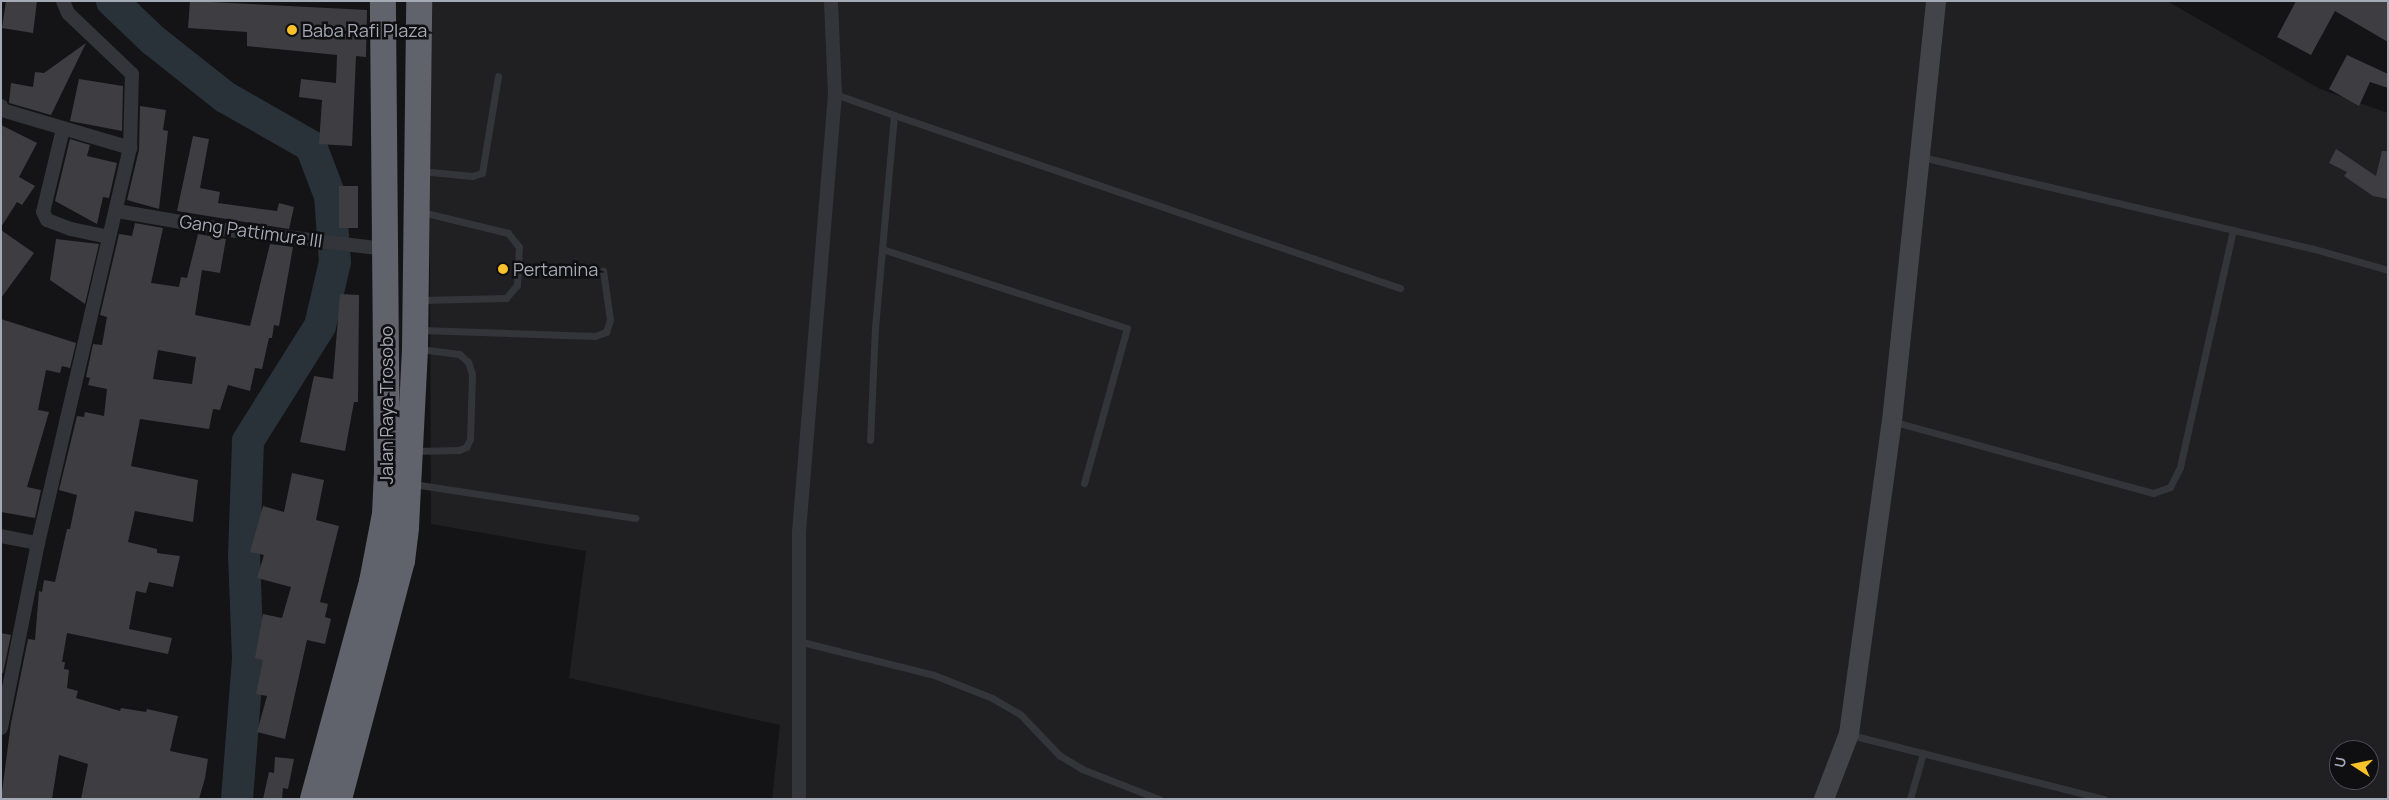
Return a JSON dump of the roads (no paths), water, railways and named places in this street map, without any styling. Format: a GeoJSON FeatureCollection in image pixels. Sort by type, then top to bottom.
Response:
{"type":"FeatureCollection","features":[{"type":"Feature","properties":{"kind":"highway","name":"Jalan Raya Trosobo"},"geometry":{"type":"LineString","coordinates":[[313,799],[372,582],[383,530],[387,472],[373,247],[383,1]]}},
{"type":"Feature","properties":{"kind":"highway","name":"Jalan Raya Trosobo"},"geometry":{"type":"LineString","coordinates":[[339,799],[402,561],[410,483],[415,339],[419,1]]}},
{"type":"Feature","properties":{"kind":"street"},"geometry":{"type":"LineString","coordinates":[[1,728],[38,543],[109,237],[117,211],[130,148],[132,74],[68,13],[63,1]]}},
{"type":"Feature","properties":{"kind":"street"},"geometry":{"type":"LineString","coordinates":[[798,799],[798,641],[801,493],[835,94],[831,1]]}},
{"type":"Feature","properties":{"kind":"street"},"geometry":{"type":"LineString","coordinates":[[1824,799],[1849,734],[1892,421],[1922,157],[1936,1]]}},
{"type":"Feature","properties":{"kind":"street"},"geometry":{"type":"LineString","coordinates":[[1,106],[2,110],[130,148]]}},
{"type":"Feature","properties":{"kind":"street"},"geometry":{"type":"LineString","coordinates":[[63,128],[42,212],[47,220],[71,230],[109,237]]}},
{"type":"Feature","properties":{"kind":"street","name":"Gang Pattimura III"},"geometry":{"type":"LineString","coordinates":[[117,211],[228,230],[373,247]]}},
{"type":"Feature","properties":{"kind":"street"},"geometry":{"type":"LineString","coordinates":[[1,536],[38,543]]}},
{"type":"Feature","properties":{"kind":"lane"},"geometry":{"type":"LineString","coordinates":[[418,171],[472,176],[482,173],[498,76]]}},
{"type":"Feature","properties":{"kind":"lane"},"geometry":{"type":"LineString","coordinates":[[835,94],[1400,288]]}},
{"type":"Feature","properties":{"kind":"lane"},"geometry":{"type":"LineString","coordinates":[[870,440],[882,249],[894,115]]}},
{"type":"Feature","properties":{"kind":"lane"},"geometry":{"type":"LineString","coordinates":[[1922,157],[2233,230],[2388,270]]}},
{"type":"Feature","properties":{"kind":"lane"},"geometry":{"type":"LineString","coordinates":[[415,300],[506,298],[517,285],[520,247],[508,233],[417,210]]}},
{"type":"Feature","properties":{"kind":"lane"},"geometry":{"type":"LineString","coordinates":[[1892,421],[2154,493],[2170,487],[2180,468],[2233,230]]}},
{"type":"Feature","properties":{"kind":"lane"},"geometry":{"type":"LineString","coordinates":[[882,249],[1127,328],[1084,484]]}},
{"type":"Feature","properties":{"kind":"lane"},"geometry":{"type":"LineString","coordinates":[[415,339],[595,336],[606,332],[610,320],[603,270]]}},
{"type":"Feature","properties":{"kind":"lane"},"geometry":{"type":"LineString","coordinates":[[412,452],[459,450],[466,447],[470,439],[472,374],[468,362],[459,354],[415,339]]}},
{"type":"Feature","properties":{"kind":"lane"},"geometry":{"type":"LineString","coordinates":[[410,483],[635,518]]}},
{"type":"Feature","properties":{"kind":"lane"},"geometry":{"type":"LineString","coordinates":[[798,641],[934,675],[992,698],[1020,714],[1059,755],[1082,769],[1159,799]]}},
{"type":"Feature","properties":{"kind":"lane"},"geometry":{"type":"LineString","coordinates":[[1849,734],[2104,799]]}},
{"type":"Feature","properties":{"kind":"lane"},"geometry":{"type":"LineString","coordinates":[[1910,799],[1923,753]]}},
{"type":"Feature","properties":{"kind":"waterway"},"geometry":{"type":"LineString","coordinates":[[112,1],[153,40],[225,97],[311,146],[330,196],[335,262],[320,326],[248,441],[244,555],[248,659],[237,799]]}},
{"type":"Feature","properties":{"kind":"place","name":"Baba Rafi Plaza"},"geometry":{"type":"Point","coordinates":[292,30]}},
{"type":"Feature","properties":{"kind":"place","name":"Pertamina"},"geometry":{"type":"Point","coordinates":[503,269]}}]}
